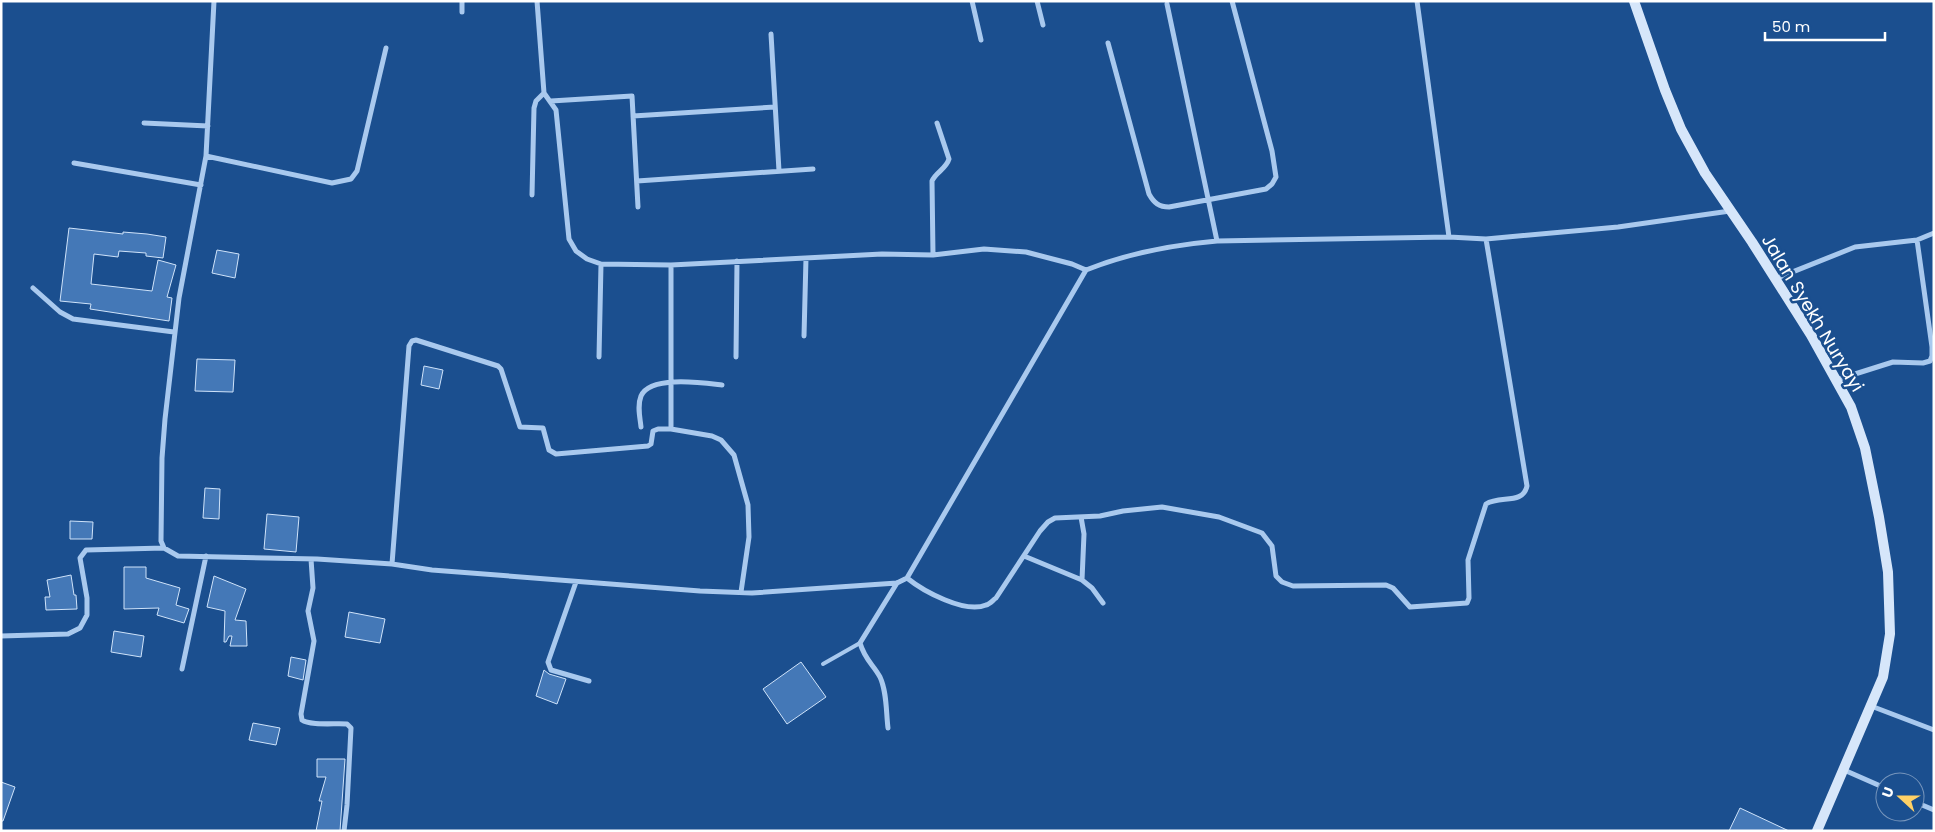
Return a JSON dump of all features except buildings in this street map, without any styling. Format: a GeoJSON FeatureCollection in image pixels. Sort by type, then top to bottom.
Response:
{"type":"FeatureCollection","features":[{"type":"Feature","properties":{"kind":"main road","name":"Jalan Syekh Nuryayi"},"geometry":{"type":"LineString","coordinates":[[1634,1],[1665,90],[1681,129],[1705,173],[1752,242],[1810,334],[1851,407],[1865,448],[1888,572],[1890,634],[1883,677],[1817,831]]}},
{"type":"Feature","properties":{"kind":"street"},"geometry":{"type":"LineString","coordinates":[[164,548],[161,541],[162,458],[174,332],[206,156],[214,1]]}},
{"type":"Feature","properties":{"kind":"street"},"geometry":{"type":"LineString","coordinates":[[462,1],[462,12]]}},
{"type":"Feature","properties":{"kind":"street"},"geometry":{"type":"LineString","coordinates":[[537,1],[544,93],[556,110],[569,239],[576,251],[587,259],[601,264],[670,265],[882,254],[933,255],[984,249],[1026,252],[1072,264],[1086,270]]}},
{"type":"Feature","properties":{"kind":"street"},"geometry":{"type":"LineString","coordinates":[[972,1],[981,40]]}},
{"type":"Feature","properties":{"kind":"street"},"geometry":{"type":"LineString","coordinates":[[1037,1],[1043,25]]}},
{"type":"Feature","properties":{"kind":"street"},"geometry":{"type":"LineString","coordinates":[[1108,42],[1149,194],[1154,202],[1162,207],[1169,207],[1266,189],[1276,178],[1272,152],[1232,1]]}},
{"type":"Feature","properties":{"kind":"street"},"geometry":{"type":"LineString","coordinates":[[1417,1],[1449,236]]}},
{"type":"Feature","properties":{"kind":"street"},"geometry":{"type":"LineString","coordinates":[[1167,4],[1217,241]]}},
{"type":"Feature","properties":{"kind":"street"},"geometry":{"type":"LineString","coordinates":[[771,34],[779,172]]}},
{"type":"Feature","properties":{"kind":"street"},"geometry":{"type":"LineString","coordinates":[[206,156],[332,183],[351,179],[357,171],[386,48]]}},
{"type":"Feature","properties":{"kind":"street"},"geometry":{"type":"LineString","coordinates":[[532,195],[534,108],[536,101],[544,93]]}},
{"type":"Feature","properties":{"kind":"street"},"geometry":{"type":"LineString","coordinates":[[551,101],[632,96],[638,207]]}},
{"type":"Feature","properties":{"kind":"street"},"geometry":{"type":"LineString","coordinates":[[633,116],[775,107]]}},
{"type":"Feature","properties":{"kind":"street"},"geometry":{"type":"LineString","coordinates":[[144,123],[208,126]]}},
{"type":"Feature","properties":{"kind":"street"},"geometry":{"type":"LineString","coordinates":[[933,255],[932,181],[934,176],[944,168],[949,159],[937,123]]}},
{"type":"Feature","properties":{"kind":"street"},"geometry":{"type":"LineString","coordinates":[[74,163],[201,185]]}},
{"type":"Feature","properties":{"kind":"street"},"geometry":{"type":"LineString","coordinates":[[637,181],[813,169]]}},
{"type":"Feature","properties":{"kind":"street"},"geometry":{"type":"LineString","coordinates":[[1,636],[68,634],[80,628],[87,615],[87,598],[80,558],[86,550],[164,548],[178,556],[311,559],[392,564],[432,570],[700,592],[740,592],[897,583],[907,578],[1086,270],[1126,255],[1194,243],[1449,236],[1486,239],[1618,227],[1730,211]]}},
{"type":"Feature","properties":{"kind":"street"},"geometry":{"type":"LineString","coordinates":[[1775,280],[1854,247],[1917,240],[1934,234]]}},
{"type":"Feature","properties":{"kind":"street"},"geometry":{"type":"LineString","coordinates":[[907,578],[921,589],[956,604],[978,607],[987,605],[996,598],[1040,531],[1048,522],[1055,518],[1100,516],[1123,511],[1162,507],[1219,517],[1262,533],[1272,546],[1276,576],[1282,582],[1293,586],[1386,585],[1393,588],[1410,607],[1467,603],[1469,598],[1468,560],[1486,504],[1492,500],[1520,497],[1526,493],[1528,486],[1486,239]]}},
{"type":"Feature","properties":{"kind":"street"},"geometry":{"type":"LineString","coordinates":[[1836,380],[1893,362],[1924,363],[1930,361],[1932,347],[1917,240]]}},
{"type":"Feature","properties":{"kind":"street"},"geometry":{"type":"LineString","coordinates":[[804,336],[806,258]]}},
{"type":"Feature","properties":{"kind":"street"},"geometry":{"type":"LineString","coordinates":[[736,357],[737,261]]}},
{"type":"Feature","properties":{"kind":"street"},"geometry":{"type":"LineString","coordinates":[[600,357],[601,264]]}},
{"type":"Feature","properties":{"kind":"street"},"geometry":{"type":"LineString","coordinates":[[670,265],[671,429]]}},
{"type":"Feature","properties":{"kind":"street"},"geometry":{"type":"LineString","coordinates":[[33,288],[60,312],[73,319],[174,332]]}},
{"type":"Feature","properties":{"kind":"street"},"geometry":{"type":"LineString","coordinates":[[392,564],[409,346],[412,341],[421,341],[498,366],[501,369],[520,426],[543,428],[549,450],[556,454],[648,446],[651,444],[654,430],[671,429],[721,440],[734,455],[748,505],[749,537],[740,592]]}},
{"type":"Feature","properties":{"kind":"street"},"geometry":{"type":"LineString","coordinates":[[640,427],[639,406],[642,394],[653,385],[687,381],[722,384]]}},
{"type":"Feature","properties":{"kind":"street"},"geometry":{"type":"LineString","coordinates":[[1081,517],[1084,534],[1082,580]]}},
{"type":"Feature","properties":{"kind":"street"},"geometry":{"type":"LineString","coordinates":[[182,669],[206,556]]}},
{"type":"Feature","properties":{"kind":"street"},"geometry":{"type":"LineString","coordinates":[[1024,556],[1082,580],[1092,588],[1103,603]]}},
{"type":"Feature","properties":{"kind":"street"},"geometry":{"type":"LineString","coordinates":[[311,559],[313,588],[308,611],[314,641],[301,714],[302,720],[310,724],[347,724],[351,728],[348,805],[344,831]]}},
{"type":"Feature","properties":{"kind":"street"},"geometry":{"type":"LineString","coordinates":[[576,582],[548,662],[551,670],[588,681]]}},
{"type":"Feature","properties":{"kind":"street"},"geometry":{"type":"LineString","coordinates":[[888,728],[883,687],[879,676],[864,656],[860,644],[897,583]]}},
{"type":"Feature","properties":{"kind":"street"},"geometry":{"type":"LineString","coordinates":[[1871,705],[1934,730]]}},
{"type":"Feature","properties":{"kind":"street"},"geometry":{"type":"LineString","coordinates":[[1844,770],[1875,784]]}},
{"type":"Feature","properties":{"kind":"lane"},"geometry":{"type":"LineString","coordinates":[[823,664],[860,644]]}}]}
